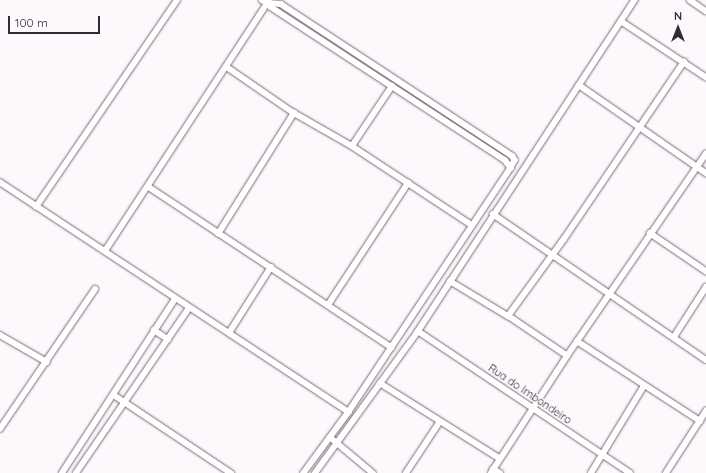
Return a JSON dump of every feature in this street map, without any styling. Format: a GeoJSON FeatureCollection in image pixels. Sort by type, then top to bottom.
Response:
{"type":"FeatureCollection","features":[{"type":"Feature","properties":{"kind":"street"},"geometry":{"type":"LineString","coordinates":[[36,207],[177,0]]}},
{"type":"Feature","properties":{"kind":"street"},"geometry":{"type":"LineString","coordinates":[[316,473],[418,331],[493,214],[636,0]]}},
{"type":"Feature","properties":{"kind":"street"},"geometry":{"type":"LineString","coordinates":[[690,0],[706,11]]}},
{"type":"Feature","properties":{"kind":"street"},"geometry":{"type":"LineString","coordinates":[[105,251],[149,187],[227,67],[266,2]]}},
{"type":"Feature","properties":{"kind":"street"},"geometry":{"type":"LineString","coordinates":[[266,2],[505,160],[511,168]]}},
{"type":"Feature","properties":{"kind":"street"},"geometry":{"type":"LineString","coordinates":[[266,2],[281,4],[512,156],[515,160],[349,412],[304,473]]}},
{"type":"Feature","properties":{"kind":"street"},"geometry":{"type":"LineString","coordinates":[[621,21],[706,77]]}},
{"type":"Feature","properties":{"kind":"street"},"geometry":{"type":"LineString","coordinates":[[508,316],[552,256],[684,62]]}},
{"type":"Feature","properties":{"kind":"street"},"geometry":{"type":"LineString","coordinates":[[227,67],[294,113],[352,146],[472,225]]}},
{"type":"Feature","properties":{"kind":"street"},"geometry":{"type":"LineString","coordinates":[[579,85],[706,173]]}},
{"type":"Feature","properties":{"kind":"street"},"geometry":{"type":"LineString","coordinates":[[352,146],[392,86]]}},
{"type":"Feature","properties":{"kind":"street"},"geometry":{"type":"LineString","coordinates":[[218,234],[294,113]]}},
{"type":"Feature","properties":{"kind":"street"},"geometry":{"type":"LineString","coordinates":[[500,473],[492,471],[499,458],[650,233],[706,154]]}},
{"type":"Feature","properties":{"kind":"street"},"geometry":{"type":"LineString","coordinates":[[0,182],[175,299],[349,412]]}},
{"type":"Feature","properties":{"kind":"street"},"geometry":{"type":"LineString","coordinates":[[328,305],[408,183]]}},
{"type":"Feature","properties":{"kind":"street"},"geometry":{"type":"LineString","coordinates":[[149,187],[392,348]]}},
{"type":"Feature","properties":{"kind":"street"},"geometry":{"type":"LineString","coordinates":[[493,214],[552,256],[706,360]]}},
{"type":"Feature","properties":{"kind":"street"},"geometry":{"type":"LineString","coordinates":[[650,233],[706,271]]}},
{"type":"Feature","properties":{"kind":"street"},"geometry":{"type":"LineString","coordinates":[[229,333],[271,267]]}},
{"type":"Feature","properties":{"kind":"street"},"geometry":{"type":"LineString","coordinates":[[450,281],[508,316],[567,356]]}},
{"type":"Feature","properties":{"kind":"street"},"geometry":{"type":"LineString","coordinates":[[674,337],[706,287]]}},
{"type":"Feature","properties":{"kind":"street"},"geometry":{"type":"LineString","coordinates":[[0,429],[47,362],[95,289]]}},
{"type":"Feature","properties":{"kind":"street"},"geometry":{"type":"LineString","coordinates":[[62,473],[175,299]]}},
{"type":"Feature","properties":{"kind":"street"},"geometry":{"type":"LineString","coordinates":[[66,467],[75,473],[189,308]]}},
{"type":"Feature","properties":{"kind":"street"},"geometry":{"type":"LineString","coordinates":[[154,330],[168,339]]}},
{"type":"Feature","properties":{"kind":"street","name":"Rua do Imbondeiro"},"geometry":{"type":"LineString","coordinates":[[418,331],[630,473]]}},
{"type":"Feature","properties":{"kind":"street"},"geometry":{"type":"LineString","coordinates":[[0,335],[47,362]]}},
{"type":"Feature","properties":{"kind":"street"},"geometry":{"type":"LineString","coordinates":[[577,341],[700,421]]}},
{"type":"Feature","properties":{"kind":"street"},"geometry":{"type":"LineString","coordinates":[[380,383],[439,423],[499,458]]}},
{"type":"Feature","properties":{"kind":"street"},"geometry":{"type":"LineString","coordinates":[[591,473],[603,456],[644,386]]}},
{"type":"Feature","properties":{"kind":"street"},"geometry":{"type":"LineString","coordinates":[[114,395],[231,473]]}},
{"type":"Feature","properties":{"kind":"street"},"geometry":{"type":"LineString","coordinates":[[666,473],[706,412]]}},
{"type":"Feature","properties":{"kind":"street"},"geometry":{"type":"LineString","coordinates":[[406,473],[439,423]]}},
{"type":"Feature","properties":{"kind":"street"},"geometry":{"type":"LineString","coordinates":[[330,437],[373,473]]}}]}
